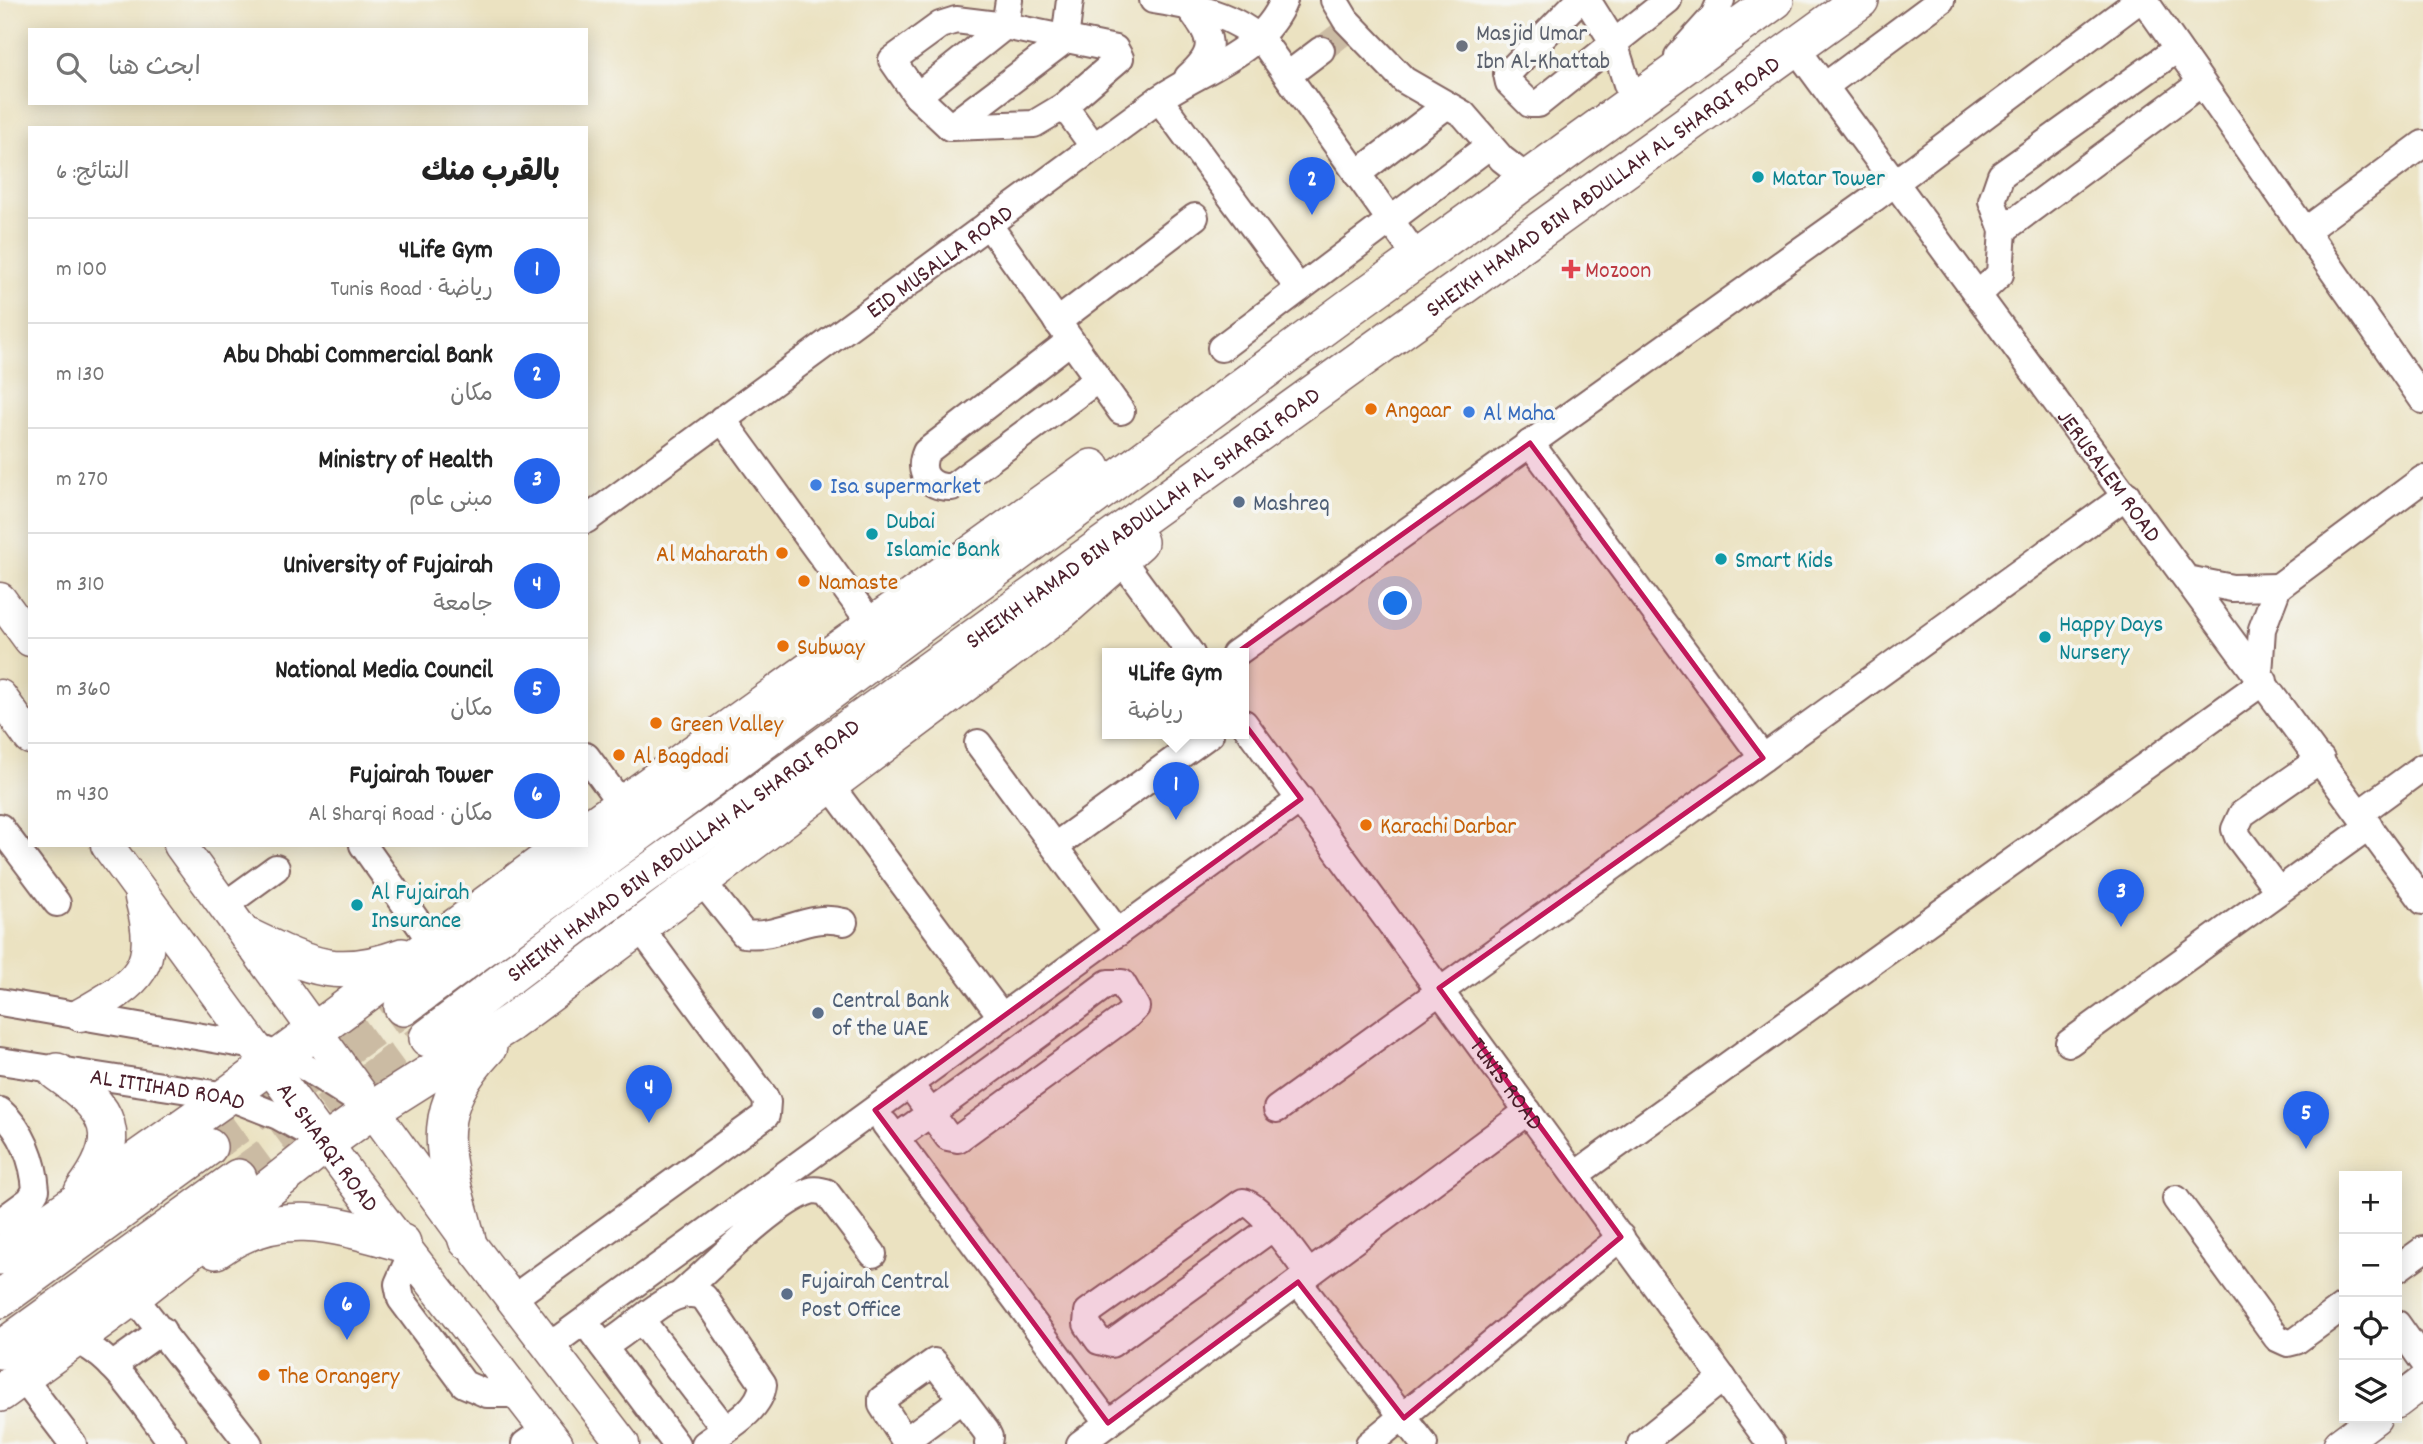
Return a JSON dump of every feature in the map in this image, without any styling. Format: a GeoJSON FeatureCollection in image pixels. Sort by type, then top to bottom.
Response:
{"type":"FeatureCollection","features":[{"type":"Feature","properties":{"kind":"highway","name":"SHEIKH HAMAD BIN ABDULLAH AL SHARQI ROAD"},"geometry":{"type":"LineString","coordinates":[[403,1007],[1349,308],[1775,0]]}},
{"type":"Feature","properties":{"kind":"highway","name":"SHEIKH HAMAD BIN ABDULLAH AL SHARQI ROAD"},"geometry":{"type":"LineString","coordinates":[[428,1038],[614,898],[1860,0]]}},
{"type":"Feature","properties":{"kind":"highway"},"geometry":{"type":"LineString","coordinates":[[588,830],[1271,340],[1312,318],[1349,308]]}},
{"type":"Feature","properties":{"kind":"highway"},"geometry":{"type":"LineString","coordinates":[[7,1373],[74,1340],[381,1121],[1061,611],[1121,559],[1226,455]]}},
{"type":"Feature","properties":{"kind":"highway"},"geometry":{"type":"LineString","coordinates":[[0,1256],[564,847]]}},
{"type":"Feature","properties":{"kind":"highway"},"geometry":{"type":"LineString","coordinates":[[250,938],[307,964],[332,970],[359,970],[431,945]]}},
{"type":"Feature","properties":{"kind":"highway"},"geometry":{"type":"LineString","coordinates":[[467,1240],[446,1159],[446,1116],[463,1075],[510,1023]]}},
{"type":"Feature","properties":{"kind":"highway"},"geometry":{"type":"LineString","coordinates":[[57,1072],[94,1101],[106,1122],[108,1135],[104,1163],[74,1204]]}},
{"type":"Feature","properties":{"kind":"highway"},"geometry":{"type":"LineString","coordinates":[[0,1299],[208,1147]]}},
{"type":"Feature","properties":{"kind":"highway"},"geometry":{"type":"LineString","coordinates":[[7,1373],[238,1178]]}},
{"type":"Feature","properties":{"kind":"highway"},"geometry":{"type":"LineString","coordinates":[[133,1296],[178,1276],[248,1231],[278,1223],[309,1221],[329,1224],[407,1249]]}},
{"type":"Feature","properties":{"kind":"main road"},"geometry":{"type":"LineString","coordinates":[[0,599],[28,637]]}},
{"type":"Feature","properties":{"kind":"main road"},"geometry":{"type":"LineString","coordinates":[[0,696],[28,735]]}},
{"type":"Feature","properties":{"kind":"main road","name":"AL SHARQI ROAD"},"geometry":{"type":"LineString","coordinates":[[108,847],[271,1059],[334,1154],[519,1394],[543,1439]]}},
{"type":"Feature","properties":{"kind":"main road","name":"AL SHARQI ROAD"},"geometry":{"type":"LineString","coordinates":[[185,848],[250,938],[271,1059]]}},
{"type":"Feature","properties":{"kind":"main road"},"geometry":{"type":"LineString","coordinates":[[80,1015],[127,988],[140,972],[148,951],[149,930],[139,890]]}},
{"type":"Feature","properties":{"kind":"main road","name":"AL SHARQI ROAD"},"geometry":{"type":"LineString","coordinates":[[271,1059],[381,1121],[467,1240],[623,1444]]}},
{"type":"Feature","properties":{"kind":"main road"},"geometry":{"type":"LineString","coordinates":[[2402,1398],[2423,1382]]}},
{"type":"Feature","properties":{"kind":"main road"},"geometry":{"type":"LineString","coordinates":[[2340,1444],[2368,1423]]}},
{"type":"Feature","properties":{"kind":"street"},"geometry":{"type":"LineString","coordinates":[[917,96],[1005,26],[1009,0]]}},
{"type":"Feature","properties":{"kind":"street"},"geometry":{"type":"LineString","coordinates":[[950,127],[1065,40],[1070,0]]}},
{"type":"Feature","properties":{"kind":"street"},"geometry":{"type":"LineString","coordinates":[[1153,0],[1226,17],[1257,36],[1288,75],[1418,259]]}},
{"type":"Feature","properties":{"kind":"street","name":"EID MUSALLA ROAD"},"geometry":{"type":"LineString","coordinates":[[588,519],[1169,92],[1210,71],[1257,36],[1270,23],[1284,0]]}},
{"type":"Feature","properties":{"kind":"street"},"geometry":{"type":"LineString","coordinates":[[1334,0],[1348,29],[1410,85],[1463,114],[1490,145],[1528,179]]}},
{"type":"Feature","properties":{"kind":"street"},"geometry":{"type":"LineString","coordinates":[[1579,0],[1510,70],[1509,83],[1530,104],[1538,104],[1668,0]]}},
{"type":"Feature","properties":{"kind":"street"},"geometry":{"type":"LineString","coordinates":[[1587,0],[1614,43],[1638,99],[1714,16],[1721,0]]}},
{"type":"Feature","properties":{"kind":"street"},"geometry":{"type":"LineString","coordinates":[[1825,86],[1941,0]]}},
{"type":"Feature","properties":{"kind":"street"},"geometry":{"type":"LineString","coordinates":[[1243,648],[1896,182],[2141,0],[2423,400]]}},
{"type":"Feature","properties":{"kind":"street"},"geometry":{"type":"LineString","coordinates":[[1188,6],[1207,33],[1210,47],[1204,63],[1169,92],[1299,289]]}},
{"type":"Feature","properties":{"kind":"street"},"geometry":{"type":"LineString","coordinates":[[964,21],[1005,26],[1115,49],[1120,58],[1064,106],[1034,124],[950,127],[917,96],[894,64],[895,56],[946,22],[964,21]]}},
{"type":"Feature","properties":{"kind":"street","name":"JERUSALEM ROAD"},"geometry":{"type":"LineString","coordinates":[[1796,48],[2261,677],[2423,901]]}},
{"type":"Feature","properties":{"kind":"street"},"geometry":{"type":"LineString","coordinates":[[1979,294],[2000,274],[2003,230],[1992,201],[2001,175],[2177,48]]}},
{"type":"Feature","properties":{"kind":"street"},"geometry":{"type":"LineString","coordinates":[[1288,75],[1321,50]]}},
{"type":"Feature","properties":{"kind":"street"},"geometry":{"type":"LineString","coordinates":[[2003,230],[2201,83]]}},
{"type":"Feature","properties":{"kind":"street"},"geometry":{"type":"LineString","coordinates":[[1357,174],[1447,105]]}},
{"type":"Feature","properties":{"kind":"street"},"geometry":{"type":"LineString","coordinates":[[1064,106],[1094,147]]}},
{"type":"Feature","properties":{"kind":"street"},"geometry":{"type":"LineString","coordinates":[[2305,231],[2423,144]]}},
{"type":"Feature","properties":{"kind":"street"},"geometry":{"type":"LineString","coordinates":[[1221,348],[1389,218],[1490,145]]}},
{"type":"Feature","properties":{"kind":"street"},"geometry":{"type":"LineString","coordinates":[[1098,379],[952,486],[940,487],[930,483],[923,474],[922,462],[926,452],[1195,216]]}},
{"type":"Feature","properties":{"kind":"street"},"geometry":{"type":"LineString","coordinates":[[988,224],[1121,411]]}},
{"type":"Feature","properties":{"kind":"street"},"geometry":{"type":"LineString","coordinates":[[722,419],[872,625]]}},
{"type":"Feature","properties":{"kind":"street"},"geometry":{"type":"LineString","coordinates":[[1530,443],[1763,758]]}},
{"type":"Feature","properties":{"kind":"street"},"geometry":{"type":"LineString","coordinates":[[1575,1175],[2261,677],[2262,629],[2278,587],[2423,479]]}},
{"type":"Feature","properties":{"kind":"street"},"geometry":{"type":"LineString","coordinates":[[1277,1109],[1439,988],[2127,495]]}},
{"type":"Feature","properties":{"kind":"street"},"geometry":{"type":"LineString","coordinates":[[1121,559],[1187,648]]}},
{"type":"Feature","properties":{"kind":"street"},"geometry":{"type":"LineString","coordinates":[[2187,579],[2232,588],[2278,587]]}},
{"type":"Feature","properties":{"kind":"street","name":"TUNIS ROAD"},"geometry":{"type":"LineString","coordinates":[[1249,730],[1771,1444]]}},
{"type":"Feature","properties":{"kind":"street"},"geometry":{"type":"LineString","coordinates":[[1055,846],[1203,739]]}},
{"type":"Feature","properties":{"kind":"street"},"geometry":{"type":"LineString","coordinates":[[978,743],[1118,933]]}},
{"type":"Feature","properties":{"kind":"street"},"geometry":{"type":"LineString","coordinates":[[588,759],[622,805]]}},
{"type":"Feature","properties":{"kind":"street"},"geometry":{"type":"LineString","coordinates":[[2277,889],[2238,837],[2238,821],[2242,814],[2320,759]]}},
{"type":"Feature","properties":{"kind":"street"},"geometry":{"type":"LineString","coordinates":[[2069,1043],[2277,889],[2365,820],[2423,767]]}},
{"type":"Feature","properties":{"kind":"street"},"geometry":{"type":"LineString","coordinates":[[829,784],[1007,1013],[1034,1039]]}},
{"type":"Feature","properties":{"kind":"street"},"geometry":{"type":"LineString","coordinates":[[548,1347],[1301,799]]}},
{"type":"Feature","properties":{"kind":"street"},"geometry":{"type":"LineString","coordinates":[[0,827],[57,903]]}},
{"type":"Feature","properties":{"kind":"street"},"geometry":{"type":"LineString","coordinates":[[364,847],[431,945]]}},
{"type":"Feature","properties":{"kind":"street"},"geometry":{"type":"LineString","coordinates":[[225,905],[276,868]]}},
{"type":"Feature","properties":{"kind":"street"},"geometry":{"type":"LineString","coordinates":[[701,880],[744,934],[775,932],[825,917],[844,922]]}},
{"type":"Feature","properties":{"kind":"street"},"geometry":{"type":"LineString","coordinates":[[512,1299],[766,1115],[767,1102],[764,1096],[639,926]]}},
{"type":"Feature","properties":{"kind":"street"},"geometry":{"type":"LineString","coordinates":[[896,1138],[931,1113],[1034,1039],[1108,983],[1122,983],[1134,1000],[1136,1007],[1128,1015],[958,1139],[948,1137],[931,1113],[910,1085]]}},
{"type":"Feature","properties":{"kind":"street"},"geometry":{"type":"LineString","coordinates":[[0,1002],[80,1015],[271,1059]]}},
{"type":"Feature","properties":{"kind":"street","name":"AL ITTIHAD ROAD"},"geometry":{"type":"LineString","coordinates":[[0,1061],[57,1072],[271,1059],[278,1116],[334,1154]]}},
{"type":"Feature","properties":{"kind":"street"},"geometry":{"type":"LineString","coordinates":[[875,1110],[1108,1423]]}},
{"type":"Feature","properties":{"kind":"street"},"geometry":{"type":"LineString","coordinates":[[0,1111],[21,1137],[30,1155],[36,1190],[30,1200],[0,1222]]}},
{"type":"Feature","properties":{"kind":"street"},"geometry":{"type":"LineString","coordinates":[[1080,1444],[1528,1111]]}},
{"type":"Feature","properties":{"kind":"street"},"geometry":{"type":"LineString","coordinates":[[603,1346],[642,1321],[668,1299],[682,1293],[773,1214],[814,1189],[826,1192],[873,1254]]}},
{"type":"Feature","properties":{"kind":"street"},"geometry":{"type":"LineString","coordinates":[[2176,1199],[2277,1338],[2288,1343],[2296,1341],[2339,1310]]}},
{"type":"Feature","properties":{"kind":"street"},"geometry":{"type":"LineString","coordinates":[[1272,1228],[1111,1344],[1098,1341],[1087,1324],[1088,1312],[1230,1208],[1243,1202],[1252,1204],[1272,1228],[1304,1278],[1424,1444]]}},
{"type":"Feature","properties":{"kind":"street"},"geometry":{"type":"LineString","coordinates":[[1368,1444],[1404,1418],[1621,1237]]}},
{"type":"Feature","properties":{"kind":"street"},"geometry":{"type":"LineString","coordinates":[[2402,1265],[2423,1250]]}},
{"type":"Feature","properties":{"kind":"street"},"geometry":{"type":"LineString","coordinates":[[642,1321],[715,1436],[757,1404],[762,1394],[762,1380],[704,1297],[682,1293]]}},
{"type":"Feature","properties":{"kind":"street"},"geometry":{"type":"LineString","coordinates":[[133,1296],[248,1444]]}},
{"type":"Feature","properties":{"kind":"street"},"geometry":{"type":"LineString","coordinates":[[585,1321],[676,1444]]}},
{"type":"Feature","properties":{"kind":"street"},"geometry":{"type":"LineString","coordinates":[[112,1366],[162,1330]]}},
{"type":"Feature","properties":{"kind":"street"},"geometry":{"type":"LineString","coordinates":[[2402,1331],[2423,1361]]}},
{"type":"Feature","properties":{"kind":"street"},"geometry":{"type":"LineString","coordinates":[[74,1340],[92,1348],[112,1366],[173,1444]]}},
{"type":"Feature","properties":{"kind":"street"},"geometry":{"type":"LineString","coordinates":[[962,1399],[906,1442],[882,1405],[882,1399],[897,1386],[934,1362],[962,1399],[989,1437],[988,1444]]}},
{"type":"Feature","properties":{"kind":"street"},"geometry":{"type":"LineString","coordinates":[[7,1373],[73,1444]]}},
{"type":"Feature","properties":{"kind":"street"},"geometry":{"type":"LineString","coordinates":[[1641,1444],[1723,1378]]}},
{"type":"Feature","properties":{"kind":"highlighted area"},"geometry":{"type":"Polygon","coordinates":[[[1530,443],[1763,758],[1439,988],[1621,1237],[1404,1418],[1298,1282],[1108,1423],[875,1110],[1301,799],[1207,674],[1530,443]]]}},
{"type":"Feature","properties":{"kind":"tunnel"},"geometry":{"type":"LineString","coordinates":[[1321,50],[1344,32]]}},
{"type":"Feature","properties":{"kind":"tunnel"},"geometry":{"type":"LineString","coordinates":[[208,1147],[403,1007]]}},
{"type":"Feature","properties":{"kind":"tunnel"},"geometry":{"type":"LineString","coordinates":[[238,1178],[428,1038]]}},
{"type":"Feature","properties":{"kind":"place","name":"Masjid Umar Ibn Al-Khattab"},"geometry":{"type":"Point","coordinates":[1462,46]}},
{"type":"Feature","properties":{"kind":"place","name":"Matar Tower"},"geometry":{"type":"Point","coordinates":[1758,177]}},
{"type":"Feature","properties":{"kind":"place","name":"Abu Dhabi Commercial Bank"},"geometry":{"type":"Point","coordinates":[1312,215]}},
{"type":"Feature","properties":{"kind":"place","name":"Mozoon"},"geometry":{"type":"Point","coordinates":[1571,269]}},
{"type":"Feature","properties":{"kind":"place","name":"Angaar"},"geometry":{"type":"Point","coordinates":[1371,409]}},
{"type":"Feature","properties":{"kind":"place","name":"Al Maha"},"geometry":{"type":"Point","coordinates":[1469,412]}},
{"type":"Feature","properties":{"kind":"place","name":"Isa supermarket"},"geometry":{"type":"Point","coordinates":[816,485]}},
{"type":"Feature","properties":{"kind":"place","name":"Mashreq"},"geometry":{"type":"Point","coordinates":[1239,502]}},
{"type":"Feature","properties":{"kind":"place","name":"Dubai Islamic Bank"},"geometry":{"type":"Point","coordinates":[872,534]}},
{"type":"Feature","properties":{"kind":"place","name":"Al Maharath"},"geometry":{"type":"Point","coordinates":[782,553]}},
{"type":"Feature","properties":{"kind":"place","name":"Smart Kids"},"geometry":{"type":"Point","coordinates":[1721,559]}},
{"type":"Feature","properties":{"kind":"place","name":"Namaste"},"geometry":{"type":"Point","coordinates":[804,581]}},
{"type":"Feature","properties":{"kind":"place","name":"Happy Days Nursery"},"geometry":{"type":"Point","coordinates":[2045,637]}},
{"type":"Feature","properties":{"kind":"place","name":"Subway"},"geometry":{"type":"Point","coordinates":[783,646]}},
{"type":"Feature","properties":{"kind":"place","name":"Green Valley"},"geometry":{"type":"Point","coordinates":[656,723]}},
{"type":"Feature","properties":{"kind":"place","name":"Al Bagdadi"},"geometry":{"type":"Point","coordinates":[619,755]}},
{"type":"Feature","properties":{"kind":"place","name":"4Life Gym"},"geometry":{"type":"Point","coordinates":[1176,820]}},
{"type":"Feature","properties":{"kind":"place","name":"Karachi Darbar"},"geometry":{"type":"Point","coordinates":[1366,825]}},
{"type":"Feature","properties":{"kind":"place","name":"Al Fujairah Insurance"},"geometry":{"type":"Point","coordinates":[357,905]}},
{"type":"Feature","properties":{"kind":"place","name":"Ministry of Health"},"geometry":{"type":"Point","coordinates":[2121,927]}},
{"type":"Feature","properties":{"kind":"place","name":"Central Bank of the UAE"},"geometry":{"type":"Point","coordinates":[818,1013]}},
{"type":"Feature","properties":{"kind":"place","name":"University of Fujairah"},"geometry":{"type":"Point","coordinates":[649,1123]}},
{"type":"Feature","properties":{"kind":"place","name":"National Media Council"},"geometry":{"type":"Point","coordinates":[2306,1149]}},
{"type":"Feature","properties":{"kind":"place","name":"Fujairah Central Post Office"},"geometry":{"type":"Point","coordinates":[787,1294]}},
{"type":"Feature","properties":{"kind":"place","name":"Fujairah Tower"},"geometry":{"type":"Point","coordinates":[347,1340]}},
{"type":"Feature","properties":{"kind":"place","name":"The Orangery"},"geometry":{"type":"Point","coordinates":[264,1375]}}]}
